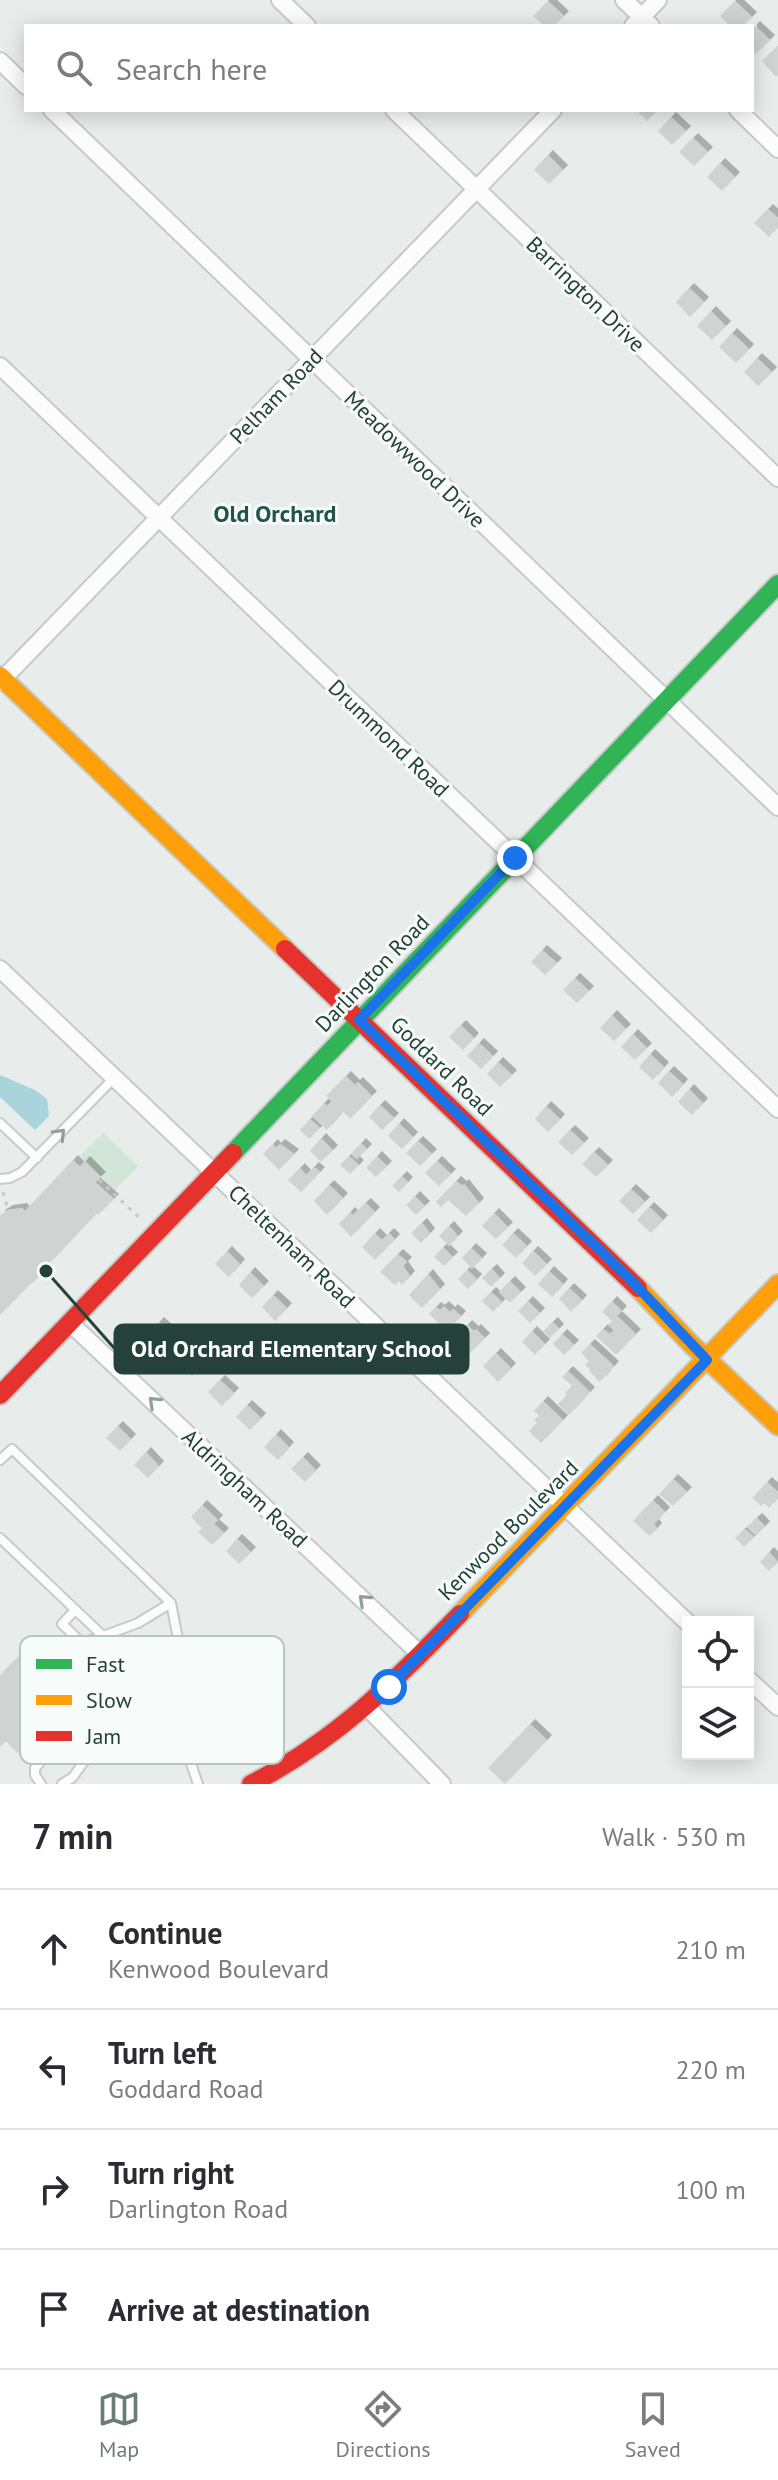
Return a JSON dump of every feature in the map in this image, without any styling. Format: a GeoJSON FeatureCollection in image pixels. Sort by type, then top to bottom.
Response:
{"type":"FeatureCollection","features":[{"type":"Feature","properties":{"kind":"street"},"geometry":{"type":"LineString","coordinates":[[280,0],[305,24]]}},
{"type":"Feature","properties":{"kind":"street"},"geometry":{"type":"LineString","coordinates":[[624,0],[642,23],[658,0]]}},
{"type":"Feature","properties":{"kind":"street"},"geometry":{"type":"LineString","coordinates":[[0,61],[24,84]]}},
{"type":"Feature","properties":{"kind":"street","name":"Meadowwood Drive"},"geometry":{"type":"LineString","coordinates":[[54,112],[778,807]]}},
{"type":"Feature","properties":{"kind":"street","name":"Barrington Drive"},"geometry":{"type":"LineString","coordinates":[[396,112],[778,478]]}},
{"type":"Feature","properties":{"kind":"street","name":"Pelham Road"},"geometry":{"type":"LineString","coordinates":[[1,679],[551,112]]}},
{"type":"Feature","properties":{"kind":"street"},"geometry":{"type":"LineString","coordinates":[[740,112],[778,149]]}},
{"type":"Feature","properties":{"kind":"street","name":"Drummond Road"},"geometry":{"type":"LineString","coordinates":[[0,366],[778,1109]]}},
{"type":"Feature","properties":{"kind":"street","name":"Darlington Road"},"geometry":{"type":"LineString","coordinates":[[3,1385],[69,1322],[778,584]]}},
{"type":"Feature","properties":{"kind":"street","name":"Goddard Road"},"geometry":{"type":"LineString","coordinates":[[1,679],[630,1279],[707,1360],[778,1426]]}},
{"type":"Feature","properties":{"kind":"street","name":"Cheltenham Road"},"geometry":{"type":"LineString","coordinates":[[0,969],[682,1617]]}},
{"type":"Feature","properties":{"kind":"street","name":"Kenwood Boulevard"},"geometry":{"type":"LineString","coordinates":[[251,1784],[314,1749],[367,1707],[566,1507],[778,1284]]}},
{"type":"Feature","properties":{"kind":"street","name":"Aldringham Road"},"geometry":{"type":"LineString","coordinates":[[69,1322],[420,1654]]}},
{"type":"Feature","properties":{"kind":"street"},"geometry":{"type":"LineString","coordinates":[[754,1685],[778,1707]]}},
{"type":"Feature","properties":{"kind":"street"},"geometry":{"type":"LineString","coordinates":[[367,1707],[442,1784]]}},
{"type":"Feature","properties":{"kind":"lane"},"geometry":{"type":"LineString","coordinates":[[0,1179],[22,1172],[115,1077]]}},
{"type":"Feature","properties":{"kind":"lane"},"geometry":{"type":"LineString","coordinates":[[0,1123],[37,1158]]}},
{"type":"Feature","properties":{"kind":"lane"},"geometry":{"type":"LineString","coordinates":[[0,1460],[12,1449],[171,1603],[177,1636]]}},
{"type":"Feature","properties":{"kind":"lane"},"geometry":{"type":"LineString","coordinates":[[0,1538],[103,1636],[138,1623],[171,1603]]}},
{"type":"Feature","properties":{"kind":"lane"},"geometry":{"type":"LineString","coordinates":[[75,1610],[62,1624],[75,1636]]}},
{"type":"Feature","properties":{"kind":"lane"},"geometry":{"type":"LineString","coordinates":[[39,1764],[35,1768],[35,1775],[41,1784]]}},
{"type":"Feature","properties":{"kind":"lane"},"geometry":{"type":"LineString","coordinates":[[62,1784],[72,1778],[82,1764]]}},
{"type":"Feature","properties":{"kind":"lane"},"geometry":{"type":"LineString","coordinates":[[192,1764],[198,1784]]}},
{"type":"Feature","properties":{"kind":"path"},"geometry":{"type":"LineString","coordinates":[[99,1180],[143,1221]]}},
{"type":"Feature","properties":{"kind":"path"},"geometry":{"type":"LineString","coordinates":[[3,1192],[8,1210]]}},
{"type":"Feature","properties":{"kind":"green space"},"geometry":{"type":"Polygon","coordinates":[[[103,1133],[138,1166],[115,1190],[80,1156],[103,1133]]]}},
{"type":"Feature","properties":{"kind":"water"},"geometry":{"type":"Polygon","coordinates":[[[0,1075],[35,1090],[47,1099],[49,1116],[35,1130],[0,1097],[0,1075]]]}},
{"type":"Feature","properties":{"kind":"building"},"geometry":{"type":"Polygon","coordinates":[[[548,1],[564,16],[556,24],[542,24],[533,16],[548,1]]]}},
{"type":"Feature","properties":{"kind":"building"},"geometry":{"type":"Polygon","coordinates":[[[735,1],[752,17],[745,24],[728,24],[720,16],[735,1]]]}},
{"type":"Feature","properties":{"kind":"building"},"geometry":{"type":"Polygon","coordinates":[[[754,27],[770,40],[756,54],[754,52],[754,27]]]}},
{"type":"Feature","properties":{"kind":"building"},"geometry":{"type":"Polygon","coordinates":[[[778,46],[778,75],[776,77],[762,61],[778,46]]]}},
{"type":"Feature","properties":{"kind":"building"},"geometry":{"type":"Polygon","coordinates":[[[638,112],[655,112],[647,121],[638,112]]]}},
{"type":"Feature","properties":{"kind":"building"},"geometry":{"type":"Polygon","coordinates":[[[671,117],[686,131],[672,145],[658,131],[671,117]]]}},
{"type":"Feature","properties":{"kind":"building"},"geometry":{"type":"Polygon","coordinates":[[[693,138],[708,152],[694,166],[679,152],[693,138]]]}},
{"type":"Feature","properties":{"kind":"building"},"geometry":{"type":"Polygon","coordinates":[[[548,155],[563,170],[549,184],[534,170],[548,155]]]}},
{"type":"Feature","properties":{"kind":"building"},"geometry":{"type":"Polygon","coordinates":[[[720,163],[735,177],[722,191],[707,177],[720,163]]]}},
{"type":"Feature","properties":{"kind":"building"},"geometry":{"type":"Polygon","coordinates":[[[768,209],[778,218],[778,227],[769,237],[754,223],[768,209]]]}},
{"type":"Feature","properties":{"kind":"building"},"geometry":{"type":"Polygon","coordinates":[[[689,288],[704,302],[690,317],[676,302],[689,288]]]}},
{"type":"Feature","properties":{"kind":"building"},"geometry":{"type":"Polygon","coordinates":[[[711,311],[726,326],[712,340],[697,326],[711,311]]]}},
{"type":"Feature","properties":{"kind":"building"},"geometry":{"type":"Polygon","coordinates":[[[732,333],[749,349],[736,363],[719,347],[732,333]]]}},
{"type":"Feature","properties":{"kind":"building"},"geometry":{"type":"Polygon","coordinates":[[[757,358],[772,372],[758,386],[744,372],[757,358]]]}},
{"type":"Feature","properties":{"kind":"building"},"geometry":{"type":"Polygon","coordinates":[[[542,950],[557,963],[545,975],[531,962],[542,950]]]}},
{"type":"Feature","properties":{"kind":"building"},"geometry":{"type":"Polygon","coordinates":[[[575,978],[589,991],[577,1003],[563,990],[575,978]]]}},
{"type":"Feature","properties":{"kind":"building"},"geometry":{"type":"Polygon","coordinates":[[[612,1015],[626,1029],[614,1041],[600,1028],[612,1015]]]}},
{"type":"Feature","properties":{"kind":"building"},"geometry":{"type":"Polygon","coordinates":[[[461,1025],[474,1038],[463,1050],[449,1037],[461,1025]]]}},
{"type":"Feature","properties":{"kind":"building"},"geometry":{"type":"Polygon","coordinates":[[[633,1034],[647,1048],[635,1060],[621,1047],[633,1034]]]}},
{"type":"Feature","properties":{"kind":"building"},"geometry":{"type":"Polygon","coordinates":[[[479,1043],[493,1056],[481,1069],[467,1056],[479,1043]]]}},
{"type":"Feature","properties":{"kind":"building"},"geometry":{"type":"Polygon","coordinates":[[[650,1054],[664,1067],[653,1080],[639,1067],[650,1054]]]}},
{"type":"Feature","properties":{"kind":"building"},"geometry":{"type":"Polygon","coordinates":[[[498,1062],[512,1075],[500,1087],[487,1074],[498,1062]]]}},
{"type":"Feature","properties":{"kind":"building"},"geometry":{"type":"Polygon","coordinates":[[[669,1071],[683,1084],[672,1097],[658,1083],[669,1071]]]}},
{"type":"Feature","properties":{"kind":"building"},"geometry":{"type":"Polygon","coordinates":[[[346,1076],[355,1085],[358,1082],[372,1096],[350,1119],[343,1111],[327,1130],[312,1116],[324,1103],[327,1106],[332,1101],[326,1096],[346,1076]]]}},
{"type":"Feature","properties":{"kind":"building"},"geometry":{"type":"Polygon","coordinates":[[[689,1089],[703,1103],[692,1115],[678,1102],[689,1089]]]}},
{"type":"Feature","properties":{"kind":"building"},"geometry":{"type":"Polygon","coordinates":[[[380,1105],[394,1118],[382,1130],[369,1117],[380,1105]]]}},
{"type":"Feature","properties":{"kind":"building"},"geometry":{"type":"Polygon","coordinates":[[[546,1106],[560,1119],[548,1132],[535,1119],[546,1106]]]}},
{"type":"Feature","properties":{"kind":"building"},"geometry":{"type":"Polygon","coordinates":[[[310,1119],[320,1128],[309,1139],[300,1130],[310,1119]]]}},
{"type":"Feature","properties":{"kind":"building"},"geometry":{"type":"Polygon","coordinates":[[[399,1123],[413,1137],[402,1149],[388,1136],[399,1123]]]}},
{"type":"Feature","properties":{"kind":"building"},"geometry":{"type":"Polygon","coordinates":[[[570,1130],[584,1143],[572,1155],[558,1142],[570,1130]]]}},
{"type":"Feature","properties":{"kind":"building"},"geometry":{"type":"Polygon","coordinates":[[[321,1138],[333,1150],[321,1162],[310,1151],[321,1138]]]}},
{"type":"Feature","properties":{"kind":"building"},"geometry":{"type":"Polygon","coordinates":[[[418,1141],[432,1154],[420,1166],[406,1153],[418,1141]]]}},
{"type":"Feature","properties":{"kind":"building"},"geometry":{"type":"Polygon","coordinates":[[[361,1143],[367,1149],[357,1159],[351,1154],[361,1143]]]}},
{"type":"Feature","properties":{"kind":"building"},"geometry":{"type":"Polygon","coordinates":[[[273,1144],[276,1148],[280,1144],[294,1154],[279,1170],[263,1154],[273,1144]]]}},
{"type":"Feature","properties":{"kind":"building"},"geometry":{"type":"Polygon","coordinates":[[[594,1152],[608,1165],[596,1177],[582,1164],[594,1152]]]}},
{"type":"Feature","properties":{"kind":"building"},"geometry":{"type":"Polygon","coordinates":[[[349,1156],[359,1165],[350,1174],[340,1165],[349,1156]]]}},
{"type":"Feature","properties":{"kind":"building"},"geometry":{"type":"Polygon","coordinates":[[[377,1156],[387,1166],[376,1177],[366,1168],[377,1156]]]}},
{"type":"Feature","properties":{"kind":"building"},"geometry":{"type":"Polygon","coordinates":[[[73,1160],[80,1167],[85,1161],[101,1177],[95,1182],[114,1199],[0,1315],[0,1215],[8,1210],[22,1208],[25,1211],[73,1160]]]}},
{"type":"Feature","properties":{"kind":"building"},"geometry":{"type":"Polygon","coordinates":[[[437,1161],[451,1174],[439,1186],[425,1173],[437,1161]]]}},
{"type":"Feature","properties":{"kind":"building"},"geometry":{"type":"Polygon","coordinates":[[[314,1167],[320,1172],[301,1192],[288,1180],[300,1168],[306,1175],[314,1167]]]}},
{"type":"Feature","properties":{"kind":"building"},"geometry":{"type":"Polygon","coordinates":[[[402,1176],[408,1182],[399,1192],[392,1186],[402,1176]]]}},
{"type":"Feature","properties":{"kind":"building"},"geometry":{"type":"Polygon","coordinates":[[[456,1181],[462,1186],[464,1184],[479,1203],[466,1216],[448,1200],[441,1207],[436,1202],[456,1181]]]}},
{"type":"Feature","properties":{"kind":"building"},"geometry":{"type":"Polygon","coordinates":[[[329,1185],[343,1198],[327,1215],[314,1201],[329,1185]]]}},
{"type":"Feature","properties":{"kind":"building"},"geometry":{"type":"Polygon","coordinates":[[[631,1189],[645,1202],[633,1214],[619,1201],[631,1189]]]}},
{"type":"Feature","properties":{"kind":"building"},"geometry":{"type":"Polygon","coordinates":[[[415,1196],[425,1206],[416,1215],[406,1205],[415,1196]]]}},
{"type":"Feature","properties":{"kind":"building"},"geometry":{"type":"Polygon","coordinates":[[[366,1203],[375,1212],[351,1237],[339,1224],[350,1212],[353,1215],[366,1203]]]}},
{"type":"Feature","properties":{"kind":"building"},"geometry":{"type":"Polygon","coordinates":[[[649,1207],[663,1220],[651,1233],[637,1220],[649,1207]]]}},
{"type":"Feature","properties":{"kind":"building"},"geometry":{"type":"Polygon","coordinates":[[[494,1213],[508,1227],[496,1239],[482,1226],[494,1213]]]}},
{"type":"Feature","properties":{"kind":"building"},"geometry":{"type":"Polygon","coordinates":[[[422,1223],[430,1233],[421,1243],[411,1233],[422,1223]]]}},
{"type":"Feature","properties":{"kind":"building"},"geometry":{"type":"Polygon","coordinates":[[[449,1226],[458,1236],[449,1246],[439,1236],[449,1226]]]}},
{"type":"Feature","properties":{"kind":"building"},"geometry":{"type":"Polygon","coordinates":[[[375,1233],[382,1240],[389,1233],[395,1239],[375,1260],[362,1247],[375,1233]]]}},
{"type":"Feature","properties":{"kind":"building"},"geometry":{"type":"Polygon","coordinates":[[[513,1233],[527,1246],[516,1258],[502,1245],[513,1233]]]}},
{"type":"Feature","properties":{"kind":"building"},"geometry":{"type":"Polygon","coordinates":[[[443,1247],[453,1257],[444,1266],[434,1257],[443,1247]]]}},
{"type":"Feature","properties":{"kind":"building"},"geometry":{"type":"Polygon","coordinates":[[[471,1248],[482,1258],[472,1269],[462,1258],[471,1248]]]}},
{"type":"Feature","properties":{"kind":"building"},"geometry":{"type":"Polygon","coordinates":[[[227,1251],[240,1264],[229,1277],[215,1264],[227,1251]]]}},
{"type":"Feature","properties":{"kind":"building"},"geometry":{"type":"Polygon","coordinates":[[[533,1251],[547,1264],[535,1276],[522,1263],[533,1251]]]}},
{"type":"Feature","properties":{"kind":"building"},"geometry":{"type":"Polygon","coordinates":[[[398,1254],[407,1262],[403,1266],[410,1276],[402,1285],[399,1281],[395,1285],[380,1272],[398,1254]]]}},
{"type":"Feature","properties":{"kind":"building"},"geometry":{"type":"Polygon","coordinates":[[[492,1269],[500,1278],[491,1287],[482,1278],[492,1269]]]}},
{"type":"Feature","properties":{"kind":"building"},"geometry":{"type":"Polygon","coordinates":[[[467,1270],[477,1279],[468,1289],[458,1279],[467,1270]]]}},
{"type":"Feature","properties":{"kind":"building"},"geometry":{"type":"Polygon","coordinates":[[[549,1271],[563,1284],[552,1297],[538,1284],[549,1271]]]}},
{"type":"Feature","properties":{"kind":"building"},"geometry":{"type":"Polygon","coordinates":[[[250,1272],[264,1286],[252,1298],[239,1285],[250,1272]]]}},
{"type":"Feature","properties":{"kind":"building"},"geometry":{"type":"Polygon","coordinates":[[[428,1274],[440,1289],[422,1308],[409,1295],[428,1274]]]}},
{"type":"Feature","properties":{"kind":"building"},"geometry":{"type":"Polygon","coordinates":[[[510,1281],[521,1292],[510,1303],[499,1292],[510,1281]]]}},
{"type":"Feature","properties":{"kind":"building"},"geometry":{"type":"Polygon","coordinates":[[[569,1288],[582,1300],[571,1312],[559,1299],[569,1288]]]}},
{"type":"Feature","properties":{"kind":"building"},"geometry":{"type":"Polygon","coordinates":[[[491,1292],[502,1302],[493,1312],[482,1301],[491,1292]]]}},
{"type":"Feature","properties":{"kind":"building"},"geometry":{"type":"Polygon","coordinates":[[[273,1295],[287,1308],[275,1321],[262,1307],[273,1295]]]}},
{"type":"Feature","properties":{"kind":"building"},"geometry":{"type":"Polygon","coordinates":[[[528,1301],[540,1313],[530,1323],[518,1311],[528,1301]]]}},
{"type":"Feature","properties":{"kind":"building"},"geometry":{"type":"Polygon","coordinates":[[[612,1301],[622,1311],[617,1316],[636,1334],[616,1355],[596,1336],[603,1329],[610,1334],[614,1330],[608,1325],[612,1321],[602,1312],[612,1301]]]}},
{"type":"Feature","properties":{"kind":"building"},"geometry":{"type":"Polygon","coordinates":[[[444,1306],[461,1316],[447,1331],[429,1314],[436,1307],[440,1310],[444,1306]]]}},
{"type":"Feature","properties":{"kind":"building"},"geometry":{"type":"Polygon","coordinates":[[[159,1322],[173,1335],[162,1347],[148,1334],[159,1322]]]}},
{"type":"Feature","properties":{"kind":"building"},"geometry":{"type":"Polygon","coordinates":[[[553,1322],[559,1329],[550,1338],[543,1331],[553,1322]]]}},
{"type":"Feature","properties":{"kind":"building"},"geometry":{"type":"Polygon","coordinates":[[[467,1325],[485,1338],[469,1354],[454,1339],[467,1325]]]}},
{"type":"Feature","properties":{"kind":"building"},"geometry":{"type":"Polygon","coordinates":[[[532,1331],[545,1344],[535,1355],[522,1342],[532,1331]]]}},
{"type":"Feature","properties":{"kind":"building"},"geometry":{"type":"Polygon","coordinates":[[[562,1334],[574,1345],[564,1355],[553,1344],[562,1334]]]}},
{"type":"Feature","properties":{"kind":"building"},"geometry":{"type":"Polygon","coordinates":[[[590,1344],[614,1366],[600,1382],[585,1365],[589,1361],[581,1353],[590,1344]]]}},
{"type":"Feature","properties":{"kind":"building"},"geometry":{"type":"Polygon","coordinates":[[[190,1351],[204,1364],[192,1376],[179,1363],[190,1351]]]}},
{"type":"Feature","properties":{"kind":"building"},"geometry":{"type":"Polygon","coordinates":[[[496,1353],[511,1368],[498,1382],[483,1366],[496,1353]]]}},
{"type":"Feature","properties":{"kind":"building"},"geometry":{"type":"Polygon","coordinates":[[[568,1371],[590,1392],[569,1415],[558,1404],[569,1396],[565,1393],[572,1386],[562,1377],[568,1371]]]}},
{"type":"Feature","properties":{"kind":"building"},"geometry":{"type":"Polygon","coordinates":[[[220,1380],[234,1393],[222,1406],[208,1392],[220,1380]]]}},
{"type":"Feature","properties":{"kind":"building"},"geometry":{"type":"Polygon","coordinates":[[[543,1401],[563,1420],[541,1443],[529,1431],[539,1416],[534,1411],[543,1401]]]}},
{"type":"Feature","properties":{"kind":"building"},"geometry":{"type":"Polygon","coordinates":[[[247,1405],[261,1418],[250,1430],[236,1417],[247,1405]]]}},
{"type":"Feature","properties":{"kind":"building"},"geometry":{"type":"Polygon","coordinates":[[[118,1426],[131,1439],[120,1451],[106,1438],[118,1426]]]}},
{"type":"Feature","properties":{"kind":"building"},"geometry":{"type":"Polygon","coordinates":[[[276,1434],[289,1447],[278,1460],[264,1447],[276,1434]]]}},
{"type":"Feature","properties":{"kind":"building"},"geometry":{"type":"Polygon","coordinates":[[[146,1452],[159,1466],[148,1478],[134,1465],[146,1452]]]}},
{"type":"Feature","properties":{"kind":"building"},"geometry":{"type":"Polygon","coordinates":[[[303,1457],[316,1470],[305,1482],[291,1469],[303,1457]]]}},
{"type":"Feature","properties":{"kind":"building"},"geometry":{"type":"Polygon","coordinates":[[[673,1479],[687,1492],[673,1506],[659,1494],[673,1479]]]}},
{"type":"Feature","properties":{"kind":"building"},"geometry":{"type":"Polygon","coordinates":[[[767,1482],[778,1492],[778,1497],[769,1508],[752,1498],[767,1482]]]}},
{"type":"Feature","properties":{"kind":"building"},"geometry":{"type":"Polygon","coordinates":[[[653,1500],[665,1512],[654,1524],[657,1528],[650,1536],[633,1521],[653,1500]]]}},
{"type":"Feature","properties":{"kind":"building"},"geometry":{"type":"Polygon","coordinates":[[[202,1505],[218,1520],[214,1524],[224,1533],[212,1545],[198,1532],[202,1528],[191,1517],[202,1505]]]}},
{"type":"Feature","properties":{"kind":"building"},"geometry":{"type":"Polygon","coordinates":[[[757,1518],[765,1526],[756,1536],[747,1527],[757,1518]]]}},
{"type":"Feature","properties":{"kind":"building"},"geometry":{"type":"Polygon","coordinates":[[[745,1529],[754,1537],[744,1547],[735,1538],[745,1529]]]}},
{"type":"Feature","properties":{"kind":"building"},"geometry":{"type":"Polygon","coordinates":[[[237,1539],[251,1552],[239,1564],[226,1551],[237,1539]]]}},
{"type":"Feature","properties":{"kind":"building"},"geometry":{"type":"Polygon","coordinates":[[[769,1552],[778,1562],[769,1571],[760,1562],[769,1552]]]}},
{"type":"Feature","properties":{"kind":"building"},"geometry":{"type":"Polygon","coordinates":[[[20,1655],[20,1750],[17,1753],[6,1741],[0,1747],[0,1675],[20,1655]]]}},
{"type":"Feature","properties":{"kind":"building"},"geometry":{"type":"Polygon","coordinates":[[[530,1724],[547,1740],[505,1784],[488,1768],[530,1724]]]}},
{"type":"Feature","properties":{"kind":"traffic: fast"},"geometry":{"type":"LineString","coordinates":[[233,1153],[778,584]]}},
{"type":"Feature","properties":{"kind":"traffic: slow"},"geometry":{"type":"LineString","coordinates":[[0,676],[285,949]]}},
{"type":"Feature","properties":{"kind":"traffic: slow"},"geometry":{"type":"LineString","coordinates":[[460,1614],[778,1284]]}},
{"type":"Feature","properties":{"kind":"traffic: slow"},"geometry":{"type":"LineString","coordinates":[[638,1288],[690,1343],[778,1426]]}},
{"type":"Feature","properties":{"kind":"traffic: jam"},"geometry":{"type":"LineString","coordinates":[[285,949],[638,1288]]}},
{"type":"Feature","properties":{"kind":"traffic: jam"},"geometry":{"type":"LineString","coordinates":[[0,1395],[233,1153]]}},
{"type":"Feature","properties":{"kind":"traffic: jam"},"geometry":{"type":"LineString","coordinates":[[251,1784],[338,1729],[388,1686],[460,1614]]}},
{"type":"Feature","properties":{"kind":"place","name":"Old Orchard Elementary School"},"geometry":{"type":"Point","coordinates":[46,1271]}},
{"type":"Feature","properties":{"kind":"district","name":"Old Orchard"},"geometry":{"type":"Point","coordinates":[275,513]}},
{"type":"Feature","properties":{"kind":"route"},"geometry":{"type":"LineString","coordinates":[[389,1687],[707,1360],[630,1279],[359,1020],[515,858]]}}]}
